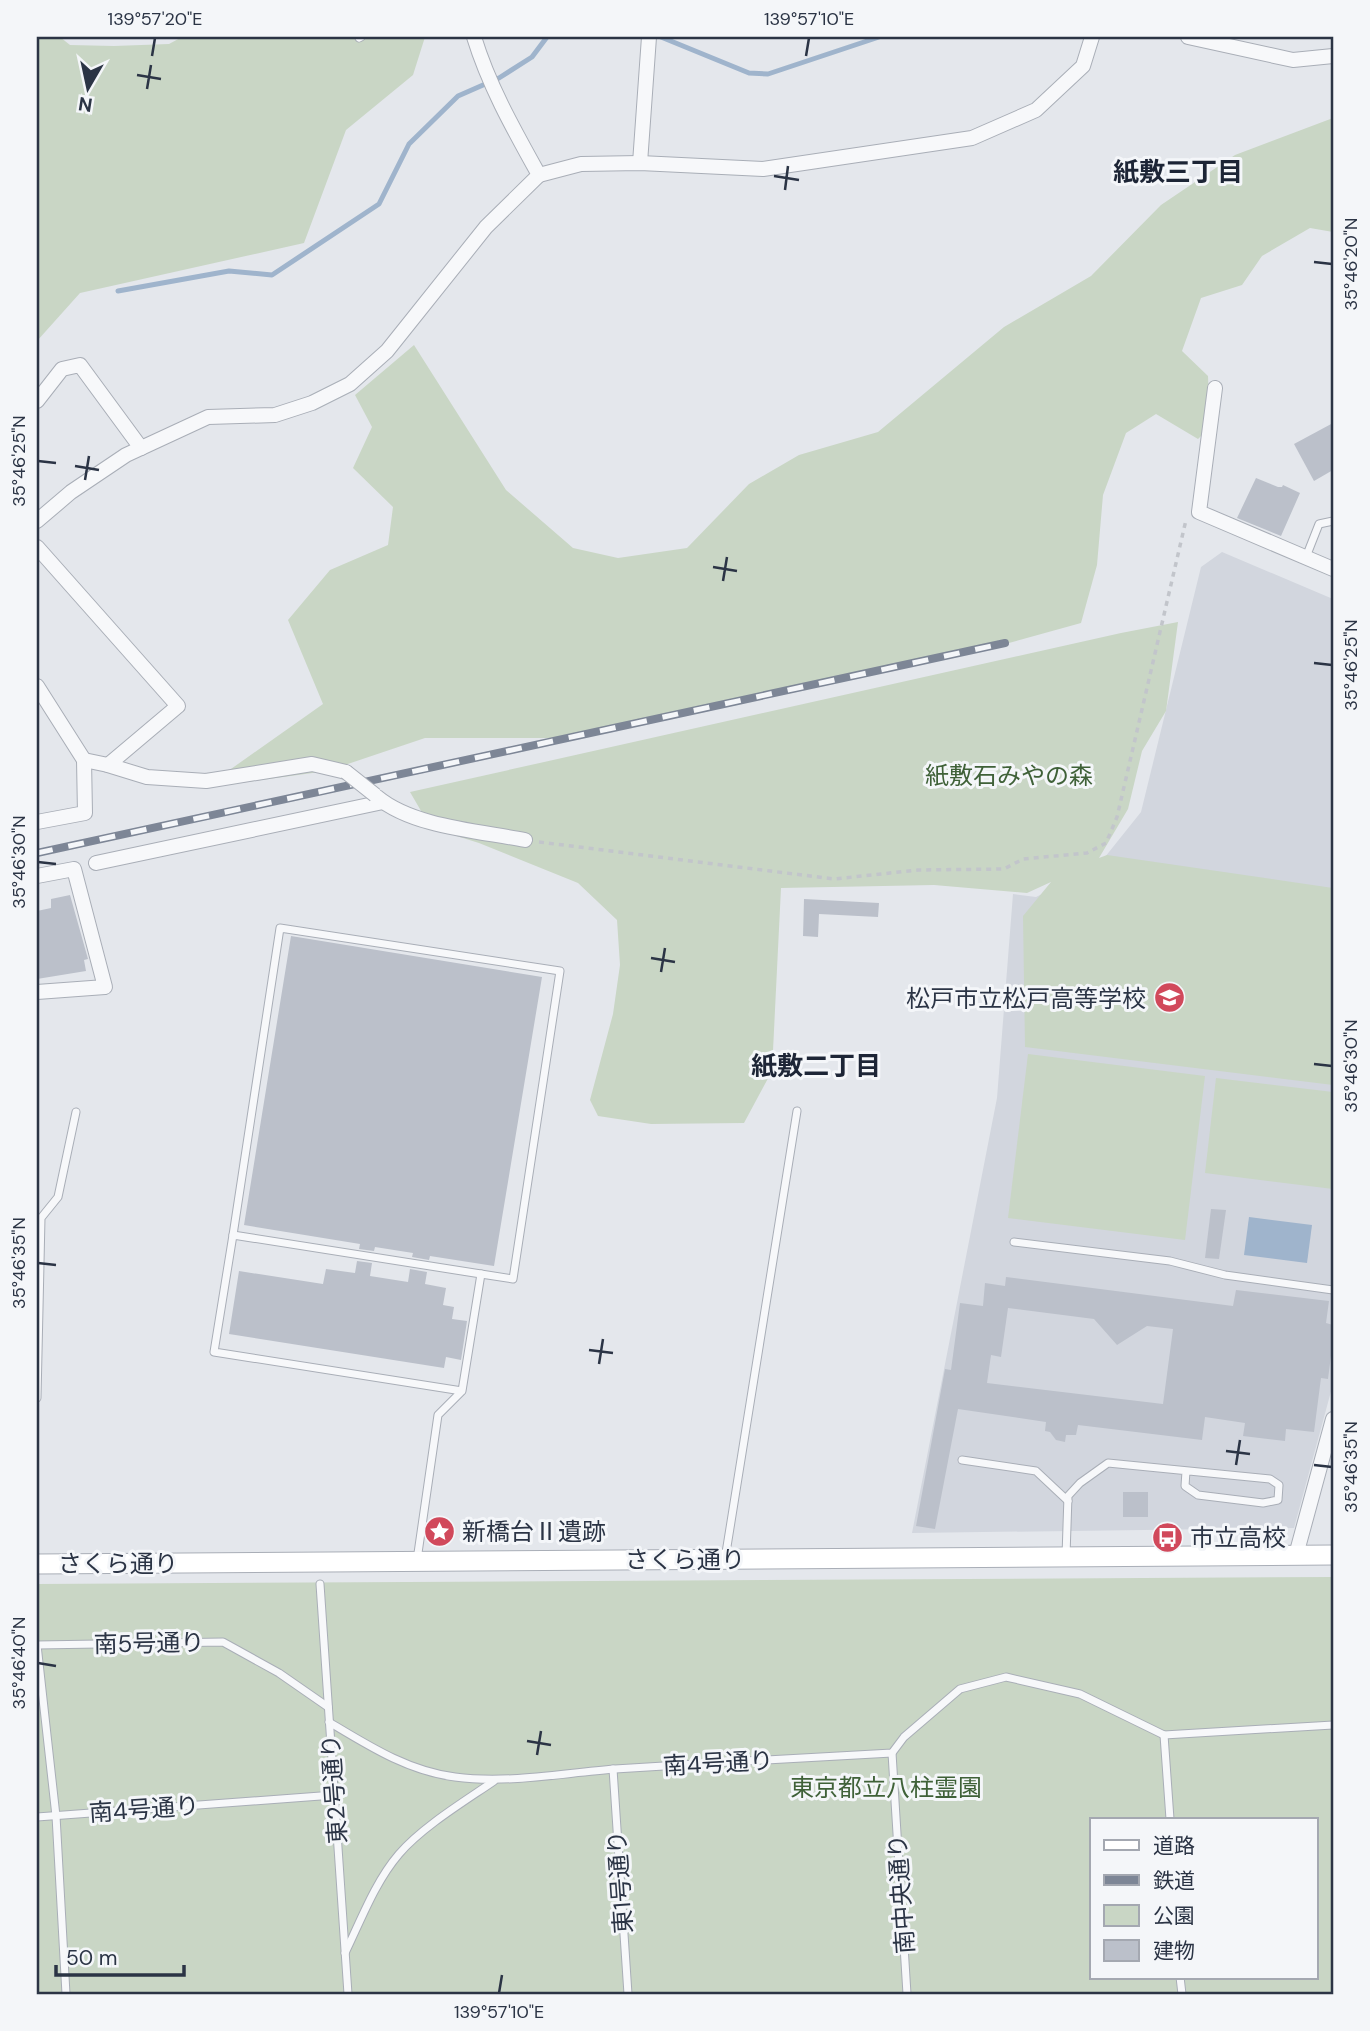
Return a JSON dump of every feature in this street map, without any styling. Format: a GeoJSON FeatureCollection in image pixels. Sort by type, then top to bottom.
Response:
{"type":"FeatureCollection","features":[{"type":"Feature","properties":{"kind":"street"},"geometry":{"type":"LineString","coordinates":[[474,37],[483,69],[538,175]]}},
{"type":"Feature","properties":{"kind":"street"},"geometry":{"type":"LineString","coordinates":[[40,512],[126,454],[208,418],[275,415],[312,402],[350,384],[387,351],[486,227],[538,175],[581,164],[640,163],[763,169],[972,138],[1035,110],[1083,66],[1091,37]]}},
{"type":"Feature","properties":{"kind":"street"},"geometry":{"type":"LineString","coordinates":[[1188,37],[1293,60],[1333,56]]}},
{"type":"Feature","properties":{"kind":"street"},"geometry":{"type":"LineString","coordinates":[[640,163],[649,41]]}},
{"type":"Feature","properties":{"kind":"street"},"geometry":{"type":"LineString","coordinates":[[37,401],[62,369],[80,365],[141,448]]}},
{"type":"Feature","properties":{"kind":"street"},"geometry":{"type":"LineString","coordinates":[[1215,388],[1199,512],[1333,569]]}},
{"type":"Feature","properties":{"kind":"street"},"geometry":{"type":"LineString","coordinates":[[37,547],[178,706],[108,765]]}},
{"type":"Feature","properties":{"kind":"street"},"geometry":{"type":"LineString","coordinates":[[37,686],[84,760],[85,813],[37,822]]}},
{"type":"Feature","properties":{"kind":"street"},"geometry":{"type":"LineString","coordinates":[[84,760],[147,777],[206,781],[312,764],[346,772],[379,799],[402,813],[443,825],[525,840]]}},
{"type":"Feature","properties":{"kind":"street"},"geometry":{"type":"LineString","coordinates":[[96,863],[379,799]]}},
{"type":"Feature","properties":{"kind":"street"},"geometry":{"type":"LineString","coordinates":[[37,876],[74,869],[105,987],[37,992]]}},
{"type":"Feature","properties":{"kind":"street"},"geometry":{"type":"LineString","coordinates":[[1296,1555],[1333,1419]]}},
{"type":"Feature","properties":{"kind":"street","name":"さくら通り"},"geometry":{"type":"LineString","coordinates":[[37,1564],[1333,1555]]}},
{"type":"Feature","properties":{"kind":"lane"},"geometry":{"type":"LineString","coordinates":[[1306,557],[1320,524],[1333,521]]}},
{"type":"Feature","properties":{"kind":"lane"},"geometry":{"type":"LineString","coordinates":[[233,1235],[513,1279],[560,971],[280,928],[214,1352],[462,1391]]}},
{"type":"Feature","properties":{"kind":"lane"},"geometry":{"type":"LineString","coordinates":[[725,1559],[797,1111]]}},
{"type":"Feature","properties":{"kind":"lane"},"geometry":{"type":"LineString","coordinates":[[37,1398],[41,1218],[58,1197],[76,1112]]}},
{"type":"Feature","properties":{"kind":"lane"},"geometry":{"type":"LineString","coordinates":[[1014,1242],[1170,1261],[1225,1276],[1333,1290]]}},
{"type":"Feature","properties":{"kind":"lane"},"geometry":{"type":"LineString","coordinates":[[416,1561],[438,1415],[462,1391],[481,1274]]}},
{"type":"Feature","properties":{"kind":"lane"},"geometry":{"type":"LineString","coordinates":[[962,1460],[1035,1471],[1068,1501]]}},
{"type":"Feature","properties":{"kind":"lane"},"geometry":{"type":"LineString","coordinates":[[1066,1557],[1068,1496],[1080,1483],[1108,1463],[1270,1479],[1279,1485],[1278,1500],[1263,1503],[1198,1495],[1185,1486],[1186,1471]]}},
{"type":"Feature","properties":{"kind":"lane","name":"東2号通り"},"geometry":{"type":"LineString","coordinates":[[320,1584],[348,1994]]}},
{"type":"Feature","properties":{"kind":"lane","name":"南5号通り"},"geometry":{"type":"LineString","coordinates":[[37,1645],[223,1642],[279,1673],[328,1707]]}},
{"type":"Feature","properties":{"kind":"lane"},"geometry":{"type":"LineString","coordinates":[[37,1645],[56,1816],[66,1994]]}},
{"type":"Feature","properties":{"kind":"lane"},"geometry":{"type":"LineString","coordinates":[[892,1753],[904,1737],[960,1689],[1006,1677],[1080,1694],[1164,1735],[1333,1725]]}},
{"type":"Feature","properties":{"kind":"lane","name":"南4号通り"},"geometry":{"type":"LineString","coordinates":[[329,1722],[383,1754],[416,1768],[454,1777],[494,1780],[612,1769],[892,1753]]}},
{"type":"Feature","properties":{"kind":"lane"},"geometry":{"type":"LineString","coordinates":[[1164,1735],[1170,1818]]}},
{"type":"Feature","properties":{"kind":"lane","name":"南中央通り"},"geometry":{"type":"LineString","coordinates":[[892,1753],[907,1994]]}},
{"type":"Feature","properties":{"kind":"lane","name":"東1号通り"},"geometry":{"type":"LineString","coordinates":[[612,1769],[628,1994]]}},
{"type":"Feature","properties":{"kind":"lane"},"geometry":{"type":"LineString","coordinates":[[345,1954],[378,1886],[400,1853],[494,1780]]}},
{"type":"Feature","properties":{"kind":"lane","name":"南4号通り"},"geometry":{"type":"LineString","coordinates":[[37,1817],[334,1795]]}},
{"type":"Feature","properties":{"kind":"path"},"geometry":{"type":"LineString","coordinates":[[525,840],[834,879],[918,870],[1003,869],[1023,859],[1087,853],[1106,843],[1116,817],[1185,520],[1199,512]]}},
{"type":"Feature","properties":{"kind":"shaded area","name":"松戸市立松戸高等学校"},"geometry":{"type":"Polygon","coordinates":[[[1222,552],[1333,599],[1333,1384],[1294,1528],[912,1533],[997,1098],[1013,894],[1036,897],[1097,867],[1141,812],[1201,567],[1222,552]]]}},
{"type":"Feature","properties":{"kind":"green space"},"geometry":{"type":"Polygon","coordinates":[[[37,37],[60,37],[70,45],[114,46],[169,44],[182,37],[425,37],[413,75],[346,130],[304,243],[80,293],[37,341],[37,37]]]}},
{"type":"Feature","properties":{"kind":"green space"},"geometry":{"type":"Polygon","coordinates":[[[1333,118],[1333,232],[1310,228],[1262,256],[1242,285],[1201,298],[1182,351],[1208,376],[1210,427],[1198,439],[1156,414],[1126,433],[1103,495],[1097,565],[1081,623],[969,654],[564,738],[425,738],[327,771],[204,788],[323,704],[288,620],[330,570],[388,545],[393,507],[353,468],[372,427],[355,395],[414,345],[506,490],[573,548],[618,558],[687,548],[749,484],[799,455],[878,432],[1004,327],[1091,276],[1161,205],[1235,155],[1333,118]]]}},
{"type":"Feature","properties":{"kind":"green space","name":"紙敷石みやの森"},"geometry":{"type":"Polygon","coordinates":[[[1178,622],[1166,711],[1142,751],[1128,809],[1099,858],[1107,855],[1333,888],[1333,1085],[1025,1047],[1023,916],[1051,882],[1027,893],[934,885],[781,888],[772,1071],[744,1123],[651,1124],[598,1116],[590,1100],[613,1014],[620,965],[617,920],[578,883],[479,843],[431,828],[410,792],[1121,633],[1178,622]]]}},
{"type":"Feature","properties":{"kind":"green space"},"geometry":{"type":"Polygon","coordinates":[[[1028,1054],[1205,1076],[1185,1240],[1008,1218],[1028,1054]]]}},
{"type":"Feature","properties":{"kind":"green space"},"geometry":{"type":"Polygon","coordinates":[[[1216,1078],[1333,1092],[1333,1189],[1205,1173],[1216,1078]]]}},
{"type":"Feature","properties":{"kind":"green space","name":"東京都立八柱霊園"},"geometry":{"type":"Polygon","coordinates":[[[1333,1577],[1333,1994],[37,1994],[37,1584],[1333,1577]]]}},
{"type":"Feature","properties":{"kind":"water"},"geometry":{"type":"Polygon","coordinates":[[[1249,1217],[1312,1225],[1307,1263],[1244,1255],[1249,1217]]]}},
{"type":"Feature","properties":{"kind":"building"},"geometry":{"type":"Polygon","coordinates":[[[1333,423],[1333,470],[1314,481],[1294,444],[1333,423]]]}},
{"type":"Feature","properties":{"kind":"building"},"geometry":{"type":"Polygon","coordinates":[[[1256,478],[1300,493],[1281,536],[1237,518],[1256,478]]]}},
{"type":"Feature","properties":{"kind":"building"},"geometry":{"type":"Polygon","coordinates":[[[70,895],[88,959],[84,960],[86,971],[37,979],[37,911],[51,908],[51,899],[70,895]]]}},
{"type":"Feature","properties":{"kind":"building"},"geometry":{"type":"Polygon","coordinates":[[[804,899],[879,903],[878,917],[819,914],[818,937],[803,936],[804,899]]]}},
{"type":"Feature","properties":{"kind":"building"},"geometry":{"type":"Polygon","coordinates":[[[291,936],[542,977],[494,1266],[430,1256],[429,1260],[412,1257],[413,1253],[375,1247],[374,1251],[359,1249],[360,1244],[244,1225],[291,936]]]}},
{"type":"Feature","properties":{"kind":"building"},"geometry":{"type":"Polygon","coordinates":[[[1211,1209],[1226,1210],[1219,1259],[1205,1258],[1211,1209]]]}},
{"type":"Feature","properties":{"kind":"building"},"geometry":{"type":"Polygon","coordinates":[[[357,1261],[372,1263],[370,1276],[408,1282],[410,1269],[427,1272],[425,1284],[446,1288],[443,1305],[454,1307],[452,1319],[467,1321],[461,1360],[446,1357],[444,1368],[229,1334],[239,1271],[323,1284],[326,1269],[355,1273],[357,1261]]]}},
{"type":"Feature","properties":{"kind":"building"},"geometry":{"type":"Polygon","coordinates":[[[1006,1277],[1233,1306],[1236,1290],[1329,1301],[1326,1323],[1333,1325],[1333,1340],[1328,1379],[1321,1378],[1314,1432],[1286,1429],[1285,1441],[1243,1436],[1245,1423],[1205,1417],[1202,1440],[1078,1425],[1076,1435],[1066,1435],[1065,1442],[1056,1440],[1050,1432],[1045,1431],[1046,1422],[958,1409],[935,1529],[916,1526],[945,1369],[951,1370],[960,1303],[983,1306],[985,1283],[1005,1286],[1006,1277]],[[1008,1308],[1001,1357],[991,1355],[987,1383],[1163,1404],[1173,1329],[1147,1326],[1117,1345],[1094,1319],[1008,1308]]]}},
{"type":"Feature","properties":{"kind":"building"},"geometry":{"type":"Polygon","coordinates":[[[1123,1492],[1148,1492],[1148,1517],[1123,1517],[1123,1492]]]}},
{"type":"Feature","properties":{"kind":"waterway"},"geometry":{"type":"LineString","coordinates":[[118,291],[229,271],[272,275],[379,204],[409,144],[458,96],[499,78],[532,57],[547,37]]}},
{"type":"Feature","properties":{"kind":"waterway"},"geometry":{"type":"LineString","coordinates":[[661,37],[749,73],[768,74],[879,37]]}},
{"type":"Feature","properties":{"kind":"railway"},"geometry":{"type":"LineString","coordinates":[[37,853],[1005,643]]}},
{"type":"Feature","properties":{"kind":"place","name":"松戸市立松戸高等学校"},"geometry":{"type":"Point","coordinates":[1169,998]}},
{"type":"Feature","properties":{"kind":"place","name":"新橋台Ⅱ遺跡"},"geometry":{"type":"Point","coordinates":[439,1531]}},
{"type":"Feature","properties":{"kind":"place","name":"市立高校"},"geometry":{"type":"Point","coordinates":[1167,1537]}},
{"type":"Feature","properties":{"kind":"district","name":"紙敷三丁目"},"geometry":{"type":"Point","coordinates":[1178,172]}},
{"type":"Feature","properties":{"kind":"district","name":"紙敷二丁目"},"geometry":{"type":"Point","coordinates":[816,1066]}}]}
